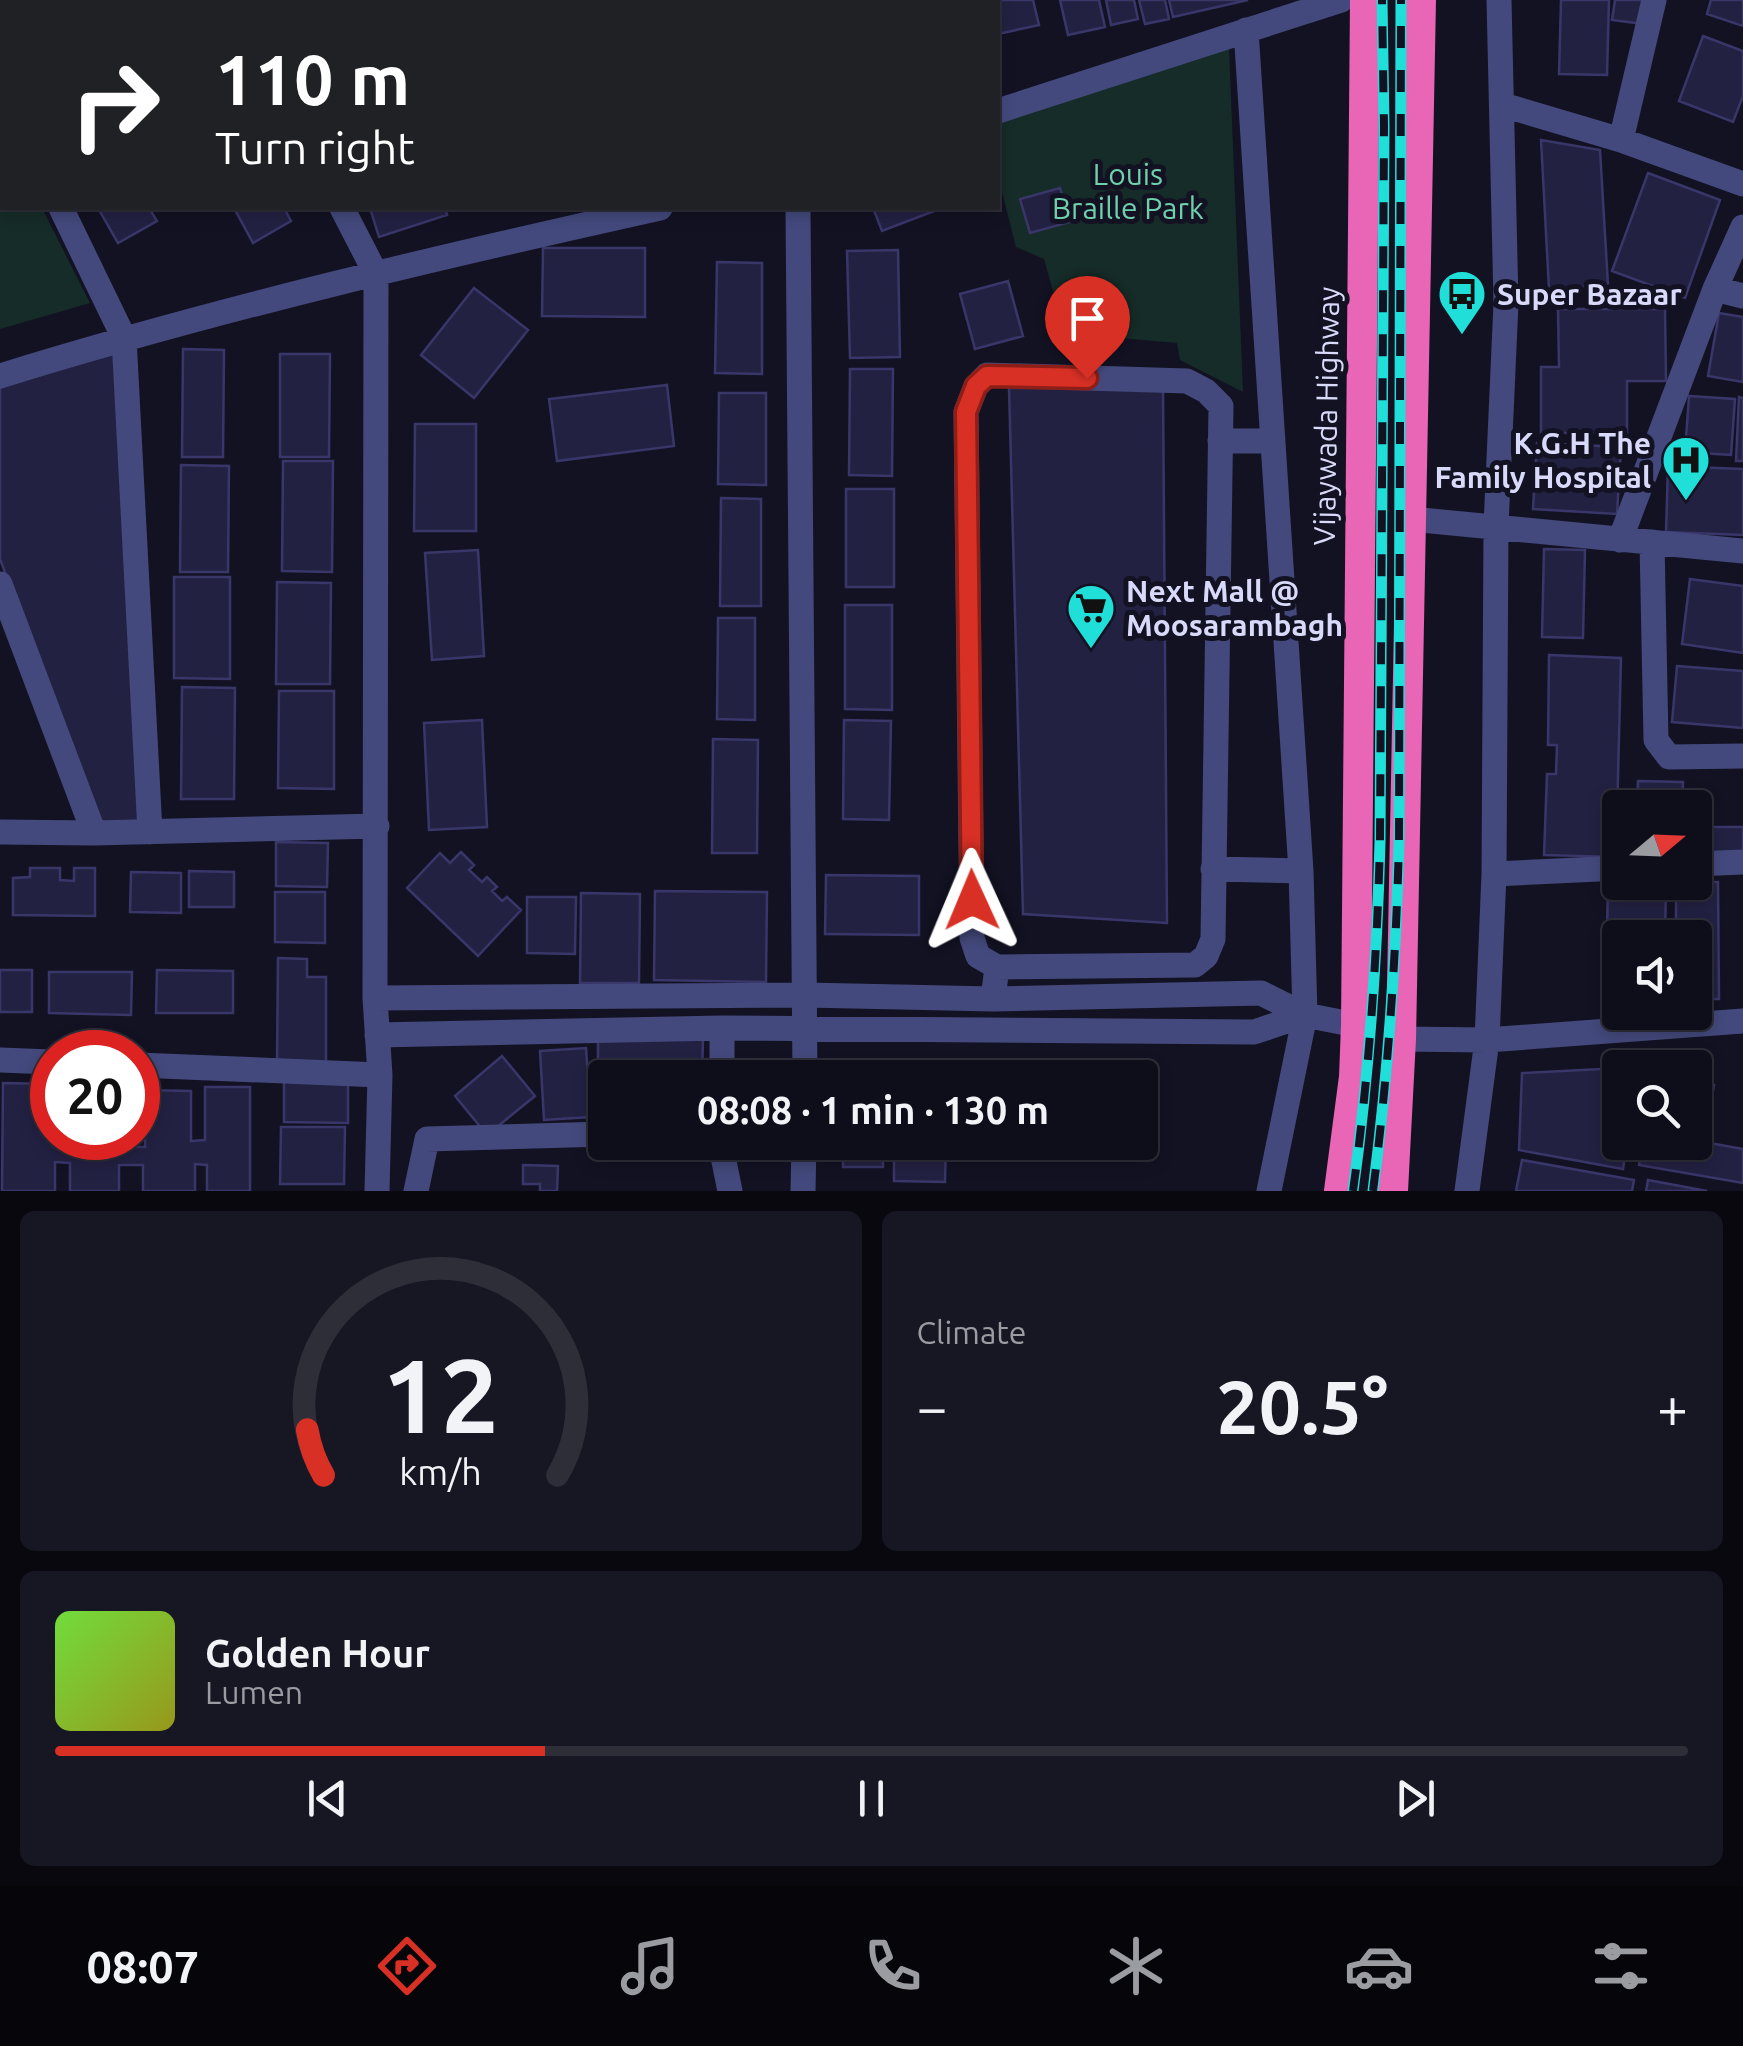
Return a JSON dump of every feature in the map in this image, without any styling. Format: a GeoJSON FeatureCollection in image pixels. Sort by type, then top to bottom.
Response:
{"type":"FeatureCollection","features":[{"type":"Feature","properties":{"kind":"highway","name":"Vijaywada Highway"},"geometry":{"type":"LineString","coordinates":[[1339,1191],[1354,1078],[1356,1024],[1365,0]]}},
{"type":"Feature","properties":{"kind":"highway"},"geometry":{"type":"LineString","coordinates":[[1393,1191],[1401,1038],[1421,0]]}},
{"type":"Feature","properties":{"kind":"street"},"geometry":{"type":"LineString","coordinates":[[1000,111],[1341,0]]}},
{"type":"Feature","properties":{"kind":"street"},"geometry":{"type":"LineString","coordinates":[[1468,1191],[1487,1040],[1494,874],[1496,526],[1506,303],[1499,0]]}},
{"type":"Feature","properties":{"kind":"street"},"geometry":{"type":"LineString","coordinates":[[1621,140],[1654,0]]}},
{"type":"Feature","properties":{"kind":"street"},"geometry":{"type":"LineString","coordinates":[[1246,30],[1301,871],[1306,1016],[1268,1191]]}},
{"type":"Feature","properties":{"kind":"street"},"geometry":{"type":"LineString","coordinates":[[1502,105],[1621,140],[1743,184]]}},
{"type":"Feature","properties":{"kind":"street"},"geometry":{"type":"LineString","coordinates":[[62,210],[124,338],[150,832]]}},
{"type":"Feature","properties":{"kind":"street"},"geometry":{"type":"LineString","coordinates":[[343,210],[376,274],[375,998],[380,1076],[377,1191]]}},
{"type":"Feature","properties":{"kind":"street"},"geometry":{"type":"LineString","coordinates":[[0,376],[124,338],[651,210]]}},
{"type":"Feature","properties":{"kind":"street"},"geometry":{"type":"LineString","coordinates":[[798,210],[805,1060]]}},
{"type":"Feature","properties":{"kind":"street"},"geometry":{"type":"LineString","coordinates":[[1620,540],[1715,289],[1743,227]]}},
{"type":"Feature","properties":{"kind":"street"},"geometry":{"type":"LineString","coordinates":[[1715,289],[1743,296]]}},
{"type":"Feature","properties":{"kind":"street"},"geometry":{"type":"LineString","coordinates":[[987,376],[1187,381],[1206,391],[1220,406],[1213,869],[1213,939],[1206,956],[1195,965],[998,967],[978,956],[972,938],[966,412],[976,386],[987,376]]}},
{"type":"Feature","properties":{"kind":"street"},"geometry":{"type":"LineString","coordinates":[[1220,441],[1272,441]]}},
{"type":"Feature","properties":{"kind":"street"},"geometry":{"type":"LineString","coordinates":[[1411,519],[1743,552]]}},
{"type":"Feature","properties":{"kind":"street"},"geometry":{"type":"LineString","coordinates":[[1652,542],[1656,740],[1668,757],[1743,756]]}},
{"type":"Feature","properties":{"kind":"street"},"geometry":{"type":"LineString","coordinates":[[0,584],[94,834]]}},
{"type":"Feature","properties":{"kind":"street"},"geometry":{"type":"LineString","coordinates":[[0,832],[94,834],[377,826]]}},
{"type":"Feature","properties":{"kind":"street"},"geometry":{"type":"LineString","coordinates":[[1712,863],[1743,862]]}},
{"type":"Feature","properties":{"kind":"street"},"geometry":{"type":"LineString","coordinates":[[1213,869],[1301,871]]}},
{"type":"Feature","properties":{"kind":"street"},"geometry":{"type":"LineString","coordinates":[[1494,874],[1602,869]]}},
{"type":"Feature","properties":{"kind":"street"},"geometry":{"type":"LineString","coordinates":[[993,999],[998,967]]}},
{"type":"Feature","properties":{"kind":"street"},"geometry":{"type":"LineString","coordinates":[[375,998],[806,995],[993,999],[1261,994],[1306,1016],[1356,1024]]}},
{"type":"Feature","properties":{"kind":"street"},"geometry":{"type":"LineString","coordinates":[[377,1035],[722,1028],[1254,1032],[1306,1016]]}},
{"type":"Feature","properties":{"kind":"street"},"geometry":{"type":"LineString","coordinates":[[1401,1038],[1487,1040],[1743,1021]]}},
{"type":"Feature","properties":{"kind":"street"},"geometry":{"type":"LineString","coordinates":[[722,1028],[722,1060]]}},
{"type":"Feature","properties":{"kind":"street"},"geometry":{"type":"LineString","coordinates":[[0,1060],[30,1061]]}},
{"type":"Feature","properties":{"kind":"street"},"geometry":{"type":"LineString","coordinates":[[160,1067],[380,1076]]}},
{"type":"Feature","properties":{"kind":"street"},"geometry":{"type":"LineString","coordinates":[[416,1191],[428,1140],[588,1135]]}},
{"type":"Feature","properties":{"kind":"street"},"geometry":{"type":"LineString","coordinates":[[724,1160],[730,1191]]}},
{"type":"Feature","properties":{"kind":"street"},"geometry":{"type":"LineString","coordinates":[[803,1191],[804,1160]]}},
{"type":"Feature","properties":{"kind":"green space","name":"Louis Braille Park"},"geometry":{"type":"Polygon","coordinates":[[[1229,49],[1243,392],[1180,360],[1177,343],[1109,337],[1099,308],[1058,308],[1044,259],[1016,247],[1000,184],[1000,114],[1229,49]]]}},
{"type":"Feature","properties":{"kind":"green space"},"geometry":{"type":"Polygon","coordinates":[[[0,210],[43,210],[90,303],[0,329],[0,210]]]}},
{"type":"Feature","properties":{"kind":"building"},"geometry":{"type":"Polygon","coordinates":[[[1000,0],[1033,0],[1039,25],[1000,34],[1000,0]]]}},
{"type":"Feature","properties":{"kind":"building"},"geometry":{"type":"Polygon","coordinates":[[[1060,0],[1099,0],[1105,27],[1068,35],[1060,0]]]}},
{"type":"Feature","properties":{"kind":"building"},"geometry":{"type":"Polygon","coordinates":[[[1106,0],[1134,0],[1138,19],[1111,25],[1106,0]]]}},
{"type":"Feature","properties":{"kind":"building"},"geometry":{"type":"Polygon","coordinates":[[[1139,0],[1165,0],[1169,19],[1145,24],[1139,0]]]}},
{"type":"Feature","properties":{"kind":"building"},"geometry":{"type":"Polygon","coordinates":[[[1169,0],[1248,0],[1173,17],[1169,0]]]}},
{"type":"Feature","properties":{"kind":"building"},"geometry":{"type":"Polygon","coordinates":[[[1561,0],[1609,0],[1607,75],[1559,74],[1561,0]]]}},
{"type":"Feature","properties":{"kind":"building"},"geometry":{"type":"Polygon","coordinates":[[[1615,0],[1647,0],[1644,24],[1612,20],[1615,0]]]}},
{"type":"Feature","properties":{"kind":"building"},"geometry":{"type":"Polygon","coordinates":[[[1711,0],[1743,0],[1743,26],[1707,14],[1711,0]]]}},
{"type":"Feature","properties":{"kind":"building"},"geometry":{"type":"Polygon","coordinates":[[[1703,36],[1743,51],[1743,96],[1733,122],[1679,101],[1703,36]]]}},
{"type":"Feature","properties":{"kind":"building"},"geometry":{"type":"Polygon","coordinates":[[[1541,140],[1600,150],[1608,285],[1549,289],[1541,140]]]}},
{"type":"Feature","properties":{"kind":"building"},"geometry":{"type":"Polygon","coordinates":[[[1648,173],[1720,200],[1685,298],[1612,271],[1648,173]]]}},
{"type":"Feature","properties":{"kind":"building"},"geometry":{"type":"Polygon","coordinates":[[[1060,188],[1070,222],[1030,233],[1020,199],[1060,188]]]}},
{"type":"Feature","properties":{"kind":"building"},"geometry":{"type":"Polygon","coordinates":[[[99,210],[150,210],[157,221],[118,243],[99,210]]]}},
{"type":"Feature","properties":{"kind":"building"},"geometry":{"type":"Polygon","coordinates":[[[235,210],[285,210],[291,221],[253,243],[235,210]]]}},
{"type":"Feature","properties":{"kind":"building"},"geometry":{"type":"Polygon","coordinates":[[[371,210],[446,210],[447,215],[379,237],[371,210]]]}},
{"type":"Feature","properties":{"kind":"building"},"geometry":{"type":"Polygon","coordinates":[[[874,210],[937,210],[882,231],[874,210]]]}},
{"type":"Feature","properties":{"kind":"building"},"geometry":{"type":"Polygon","coordinates":[[[543,248],[645,248],[645,317],[542,316],[543,248]]]}},
{"type":"Feature","properties":{"kind":"building"},"geometry":{"type":"Polygon","coordinates":[[[898,250],[900,357],[850,358],[847,251],[898,250]]]}},
{"type":"Feature","properties":{"kind":"building"},"geometry":{"type":"Polygon","coordinates":[[[717,262],[762,263],[762,374],[715,373],[717,262]]]}},
{"type":"Feature","properties":{"kind":"building"},"geometry":{"type":"Polygon","coordinates":[[[1008,281],[1023,336],[975,349],[960,294],[1008,281]]]}},
{"type":"Feature","properties":{"kind":"building"},"geometry":{"type":"Polygon","coordinates":[[[474,288],[528,330],[474,398],[421,355],[474,288]]]}},
{"type":"Feature","properties":{"kind":"building"},"geometry":{"type":"Polygon","coordinates":[[[1558,309],[1665,309],[1666,381],[1627,381],[1627,433],[1541,433],[1541,367],[1559,367],[1558,309]]]}},
{"type":"Feature","properties":{"kind":"building"},"geometry":{"type":"Polygon","coordinates":[[[1719,313],[1743,317],[1743,382],[1708,376],[1719,313]]]}},
{"type":"Feature","properties":{"kind":"building"},"geometry":{"type":"Polygon","coordinates":[[[114,347],[143,822],[97,823],[0,559],[0,385],[114,347]]]}},
{"type":"Feature","properties":{"kind":"building"},"geometry":{"type":"Polygon","coordinates":[[[183,349],[224,350],[223,457],[182,457],[183,349]]]}},
{"type":"Feature","properties":{"kind":"building"},"geometry":{"type":"Polygon","coordinates":[[[280,354],[330,354],[329,457],[280,457],[280,354]]]}},
{"type":"Feature","properties":{"kind":"building"},"geometry":{"type":"Polygon","coordinates":[[[850,369],[893,369],[892,476],[849,475],[850,369]]]}},
{"type":"Feature","properties":{"kind":"building"},"geometry":{"type":"Polygon","coordinates":[[[667,385],[674,446],[557,461],[549,399],[667,385]]]}},
{"type":"Feature","properties":{"kind":"building","name":"Next Mall @ Moosarambagh"},"geometry":{"type":"Polygon","coordinates":[[[1163,387],[1167,923],[1023,914],[1009,388],[1163,387]]]}},
{"type":"Feature","properties":{"kind":"building"},"geometry":{"type":"Polygon","coordinates":[[[719,393],[766,393],[766,485],[718,484],[719,393]]]}},
{"type":"Feature","properties":{"kind":"building"},"geometry":{"type":"Polygon","coordinates":[[[1689,396],[1735,399],[1731,455],[1685,452],[1689,396]]]}},
{"type":"Feature","properties":{"kind":"building"},"geometry":{"type":"Polygon","coordinates":[[[1739,397],[1743,398],[1743,461],[1736,461],[1739,397]]]}},
{"type":"Feature","properties":{"kind":"building"},"geometry":{"type":"Polygon","coordinates":[[[415,424],[476,424],[476,531],[414,531],[415,424]]]}},
{"type":"Feature","properties":{"kind":"building"},"geometry":{"type":"Polygon","coordinates":[[[1537,443],[1621,447],[1617,514],[1533,509],[1537,443]]]}},
{"type":"Feature","properties":{"kind":"building"},"geometry":{"type":"Polygon","coordinates":[[[283,461],[333,461],[332,572],[282,571],[283,461]]]}},
{"type":"Feature","properties":{"kind":"building"},"geometry":{"type":"Polygon","coordinates":[[[181,465],[229,466],[228,572],[180,572],[181,465]]]}},
{"type":"Feature","properties":{"kind":"building"},"geometry":{"type":"Polygon","coordinates":[[[1668,466],[1743,469],[1743,535],[1666,532],[1668,466]]]}},
{"type":"Feature","properties":{"kind":"building"},"geometry":{"type":"Polygon","coordinates":[[[846,489],[894,489],[894,587],[846,587],[846,489]]]}},
{"type":"Feature","properties":{"kind":"building"},"geometry":{"type":"Polygon","coordinates":[[[721,498],[761,499],[761,606],[720,606],[721,498]]]}},
{"type":"Feature","properties":{"kind":"building"},"geometry":{"type":"Polygon","coordinates":[[[1544,549],[1585,550],[1583,638],[1542,637],[1544,549]]]}},
{"type":"Feature","properties":{"kind":"building"},"geometry":{"type":"Polygon","coordinates":[[[478,550],[484,656],[432,660],[425,553],[478,550]]]}},
{"type":"Feature","properties":{"kind":"building"},"geometry":{"type":"Polygon","coordinates":[[[174,577],[230,577],[230,679],[174,678],[174,577]]]}},
{"type":"Feature","properties":{"kind":"building"},"geometry":{"type":"Polygon","coordinates":[[[1690,579],[1743,586],[1743,653],[1682,644],[1690,579]]]}},
{"type":"Feature","properties":{"kind":"building"},"geometry":{"type":"Polygon","coordinates":[[[277,582],[331,583],[330,684],[276,684],[277,582]]]}},
{"type":"Feature","properties":{"kind":"building"},"geometry":{"type":"Polygon","coordinates":[[[845,605],[892,605],[892,710],[845,709],[845,605]]]}},
{"type":"Feature","properties":{"kind":"building"},"geometry":{"type":"Polygon","coordinates":[[[718,618],[755,618],[755,720],[717,719],[718,618]]]}},
{"type":"Feature","properties":{"kind":"building"},"geometry":{"type":"Polygon","coordinates":[[[1549,655],[1621,658],[1618,790],[1602,790],[1602,857],[1544,855],[1547,774],[1556,774],[1557,745],[1548,745],[1549,655]]]}},
{"type":"Feature","properties":{"kind":"building"},"geometry":{"type":"Polygon","coordinates":[[[1677,666],[1743,671],[1743,728],[1672,722],[1677,666]]]}},
{"type":"Feature","properties":{"kind":"building"},"geometry":{"type":"Polygon","coordinates":[[[182,687],[235,688],[234,799],[181,799],[182,687]]]}},
{"type":"Feature","properties":{"kind":"building"},"geometry":{"type":"Polygon","coordinates":[[[279,691],[334,691],[334,789],[278,788],[279,691]]]}},
{"type":"Feature","properties":{"kind":"building"},"geometry":{"type":"Polygon","coordinates":[[[482,720],[487,827],[429,830],[424,723],[482,720]]]}},
{"type":"Feature","properties":{"kind":"building"},"geometry":{"type":"Polygon","coordinates":[[[844,720],[891,721],[889,820],[843,819],[844,720]]]}},
{"type":"Feature","properties":{"kind":"building"},"geometry":{"type":"Polygon","coordinates":[[[713,739],[758,740],[757,853],[712,853],[713,739]]]}},
{"type":"Feature","properties":{"kind":"building"},"geometry":{"type":"Polygon","coordinates":[[[1638,781],[1683,782],[1683,790],[1638,790],[1638,781]]]}},
{"type":"Feature","properties":{"kind":"building"},"geometry":{"type":"Polygon","coordinates":[[[1712,827],[1743,827],[1743,858],[1712,859],[1712,827]]]}},
{"type":"Feature","properties":{"kind":"building"},"geometry":{"type":"Polygon","coordinates":[[[276,842],[328,843],[327,887],[276,886],[276,842]]]}},
{"type":"Feature","properties":{"kind":"building"},"geometry":{"type":"Polygon","coordinates":[[[461,852],[474,865],[469,870],[482,882],[487,877],[497,887],[492,891],[502,901],[507,897],[521,910],[478,956],[407,888],[440,853],[450,863],[461,852]]]}},
{"type":"Feature","properties":{"kind":"building"},"geometry":{"type":"Polygon","coordinates":[[[30,868],[60,868],[60,880],[74,881],[74,868],[95,868],[95,916],[13,915],[13,878],[30,877],[30,868]]]}},
{"type":"Feature","properties":{"kind":"building"},"geometry":{"type":"Polygon","coordinates":[[[189,871],[234,872],[234,907],[189,907],[189,871]]]}},
{"type":"Feature","properties":{"kind":"building"},"geometry":{"type":"Polygon","coordinates":[[[131,872],[181,873],[181,913],[130,912],[131,872]]]}},
{"type":"Feature","properties":{"kind":"building"},"geometry":{"type":"Polygon","coordinates":[[[826,875],[919,876],[919,935],[825,934],[826,875]]]}},
{"type":"Feature","properties":{"kind":"building"},"geometry":{"type":"Polygon","coordinates":[[[1712,882],[1718,882],[1719,999],[1712,999],[1712,920],[1676,920],[1676,900],[1712,900],[1712,882]]]}},
{"type":"Feature","properties":{"kind":"building"},"geometry":{"type":"Polygon","coordinates":[[[655,891],[767,892],[766,982],[654,980],[655,891]]]}},
{"type":"Feature","properties":{"kind":"building"},"geometry":{"type":"Polygon","coordinates":[[[275,892],[325,892],[325,943],[275,942],[275,892]]]}},
{"type":"Feature","properties":{"kind":"building"},"geometry":{"type":"Polygon","coordinates":[[[581,893],[640,894],[639,983],[580,983],[581,893]]]}},
{"type":"Feature","properties":{"kind":"building"},"geometry":{"type":"Polygon","coordinates":[[[527,897],[576,897],[575,954],[527,953],[527,897]]]}},
{"type":"Feature","properties":{"kind":"building"},"geometry":{"type":"Polygon","coordinates":[[[1608,900],[1666,900],[1665,920],[1607,920],[1608,900]]]}},
{"type":"Feature","properties":{"kind":"building"},"geometry":{"type":"Polygon","coordinates":[[[278,958],[307,959],[307,977],[326,977],[326,1064],[277,1064],[278,958]]]}},
{"type":"Feature","properties":{"kind":"building"},"geometry":{"type":"Polygon","coordinates":[[[0,970],[32,970],[32,1012],[0,1012],[0,970]]]}},
{"type":"Feature","properties":{"kind":"building"},"geometry":{"type":"Polygon","coordinates":[[[157,970],[233,971],[233,1013],[156,1013],[157,970]]]}},
{"type":"Feature","properties":{"kind":"building"},"geometry":{"type":"Polygon","coordinates":[[[49,972],[132,972],[131,1015],[49,1013],[49,972]]]}},
{"type":"Feature","properties":{"kind":"building"},"geometry":{"type":"Polygon","coordinates":[[[598,1036],[703,1038],[702,1060],[598,1060],[598,1036]]]}},
{"type":"Feature","properties":{"kind":"building"},"geometry":{"type":"Polygon","coordinates":[[[586,1048],[588,1117],[544,1120],[540,1051],[586,1048]]]}},
{"type":"Feature","properties":{"kind":"building"},"geometry":{"type":"Polygon","coordinates":[[[502,1056],[535,1096],[487,1135],[455,1096],[502,1056]]]}},
{"type":"Feature","properties":{"kind":"building"},"geometry":{"type":"Polygon","coordinates":[[[1602,1069],[1602,1160],[1624,1160],[1623,1169],[1519,1150],[1522,1073],[1602,1069]]]}},
{"type":"Feature","properties":{"kind":"building"},"geometry":{"type":"Polygon","coordinates":[[[284,1079],[348,1079],[348,1123],[284,1122],[284,1079]]]}},
{"type":"Feature","properties":{"kind":"building"},"geometry":{"type":"Polygon","coordinates":[[[3,1083],[30,1084],[30,1160],[160,1160],[160,1090],[191,1091],[191,1141],[205,1140],[205,1087],[250,1087],[250,1191],[207,1191],[207,1165],[195,1164],[195,1191],[143,1191],[143,1165],[119,1165],[119,1191],[70,1191],[70,1163],[55,1162],[55,1191],[2,1191],[3,1083]]]}},
{"type":"Feature","properties":{"kind":"building"},"geometry":{"type":"Polygon","coordinates":[[[281,1127],[345,1127],[344,1184],[280,1184],[281,1127]]]}},
{"type":"Feature","properties":{"kind":"building"},"geometry":{"type":"Polygon","coordinates":[[[1712,1143],[1743,1149],[1743,1183],[1639,1165],[1640,1160],[1712,1160],[1712,1143]]]}},
{"type":"Feature","properties":{"kind":"building"},"geometry":{"type":"Polygon","coordinates":[[[843,1160],[883,1160],[883,1167],[843,1167],[843,1160]]]}},
{"type":"Feature","properties":{"kind":"building"},"geometry":{"type":"Polygon","coordinates":[[[894,1160],[946,1160],[945,1182],[894,1181],[894,1160]]]}},
{"type":"Feature","properties":{"kind":"building"},"geometry":{"type":"Polygon","coordinates":[[[1522,1160],[1634,1180],[1632,1191],[1516,1191],[1522,1160]]]}},
{"type":"Feature","properties":{"kind":"building"},"geometry":{"type":"Polygon","coordinates":[[[523,1165],[558,1166],[557,1191],[540,1191],[540,1184],[523,1184],[523,1165]]]}},
{"type":"Feature","properties":{"kind":"building"},"geometry":{"type":"Polygon","coordinates":[[[1648,1180],[1707,1191],[1646,1191],[1648,1180]]]}},
{"type":"Feature","properties":{"kind":"railway"},"geometry":{"type":"LineString","coordinates":[[1353,1191],[1371,1017],[1380,842],[1382,0]]}},
{"type":"Feature","properties":{"kind":"railway"},"geometry":{"type":"LineString","coordinates":[[1373,1191],[1390,1017],[1399,842],[1401,0]]}},
{"type":"Feature","properties":{"kind":"place","name":"Super Bazaar"},"geometry":{"type":"Point","coordinates":[1462,336]}},
{"type":"Feature","properties":{"kind":"place","name":"K.G.H The Family Hospital"},"geometry":{"type":"Point","coordinates":[1686,502]}},
{"type":"Feature","properties":{"kind":"place","name":"Next Mall @ Moosarambagh"},"geometry":{"type":"Point","coordinates":[1091,650]}},
{"type":"Feature","properties":{"kind":"route"},"geometry":{"type":"LineString","coordinates":[[972,900],[966,412],[976,386],[987,376],[1087,378]]}}]}
